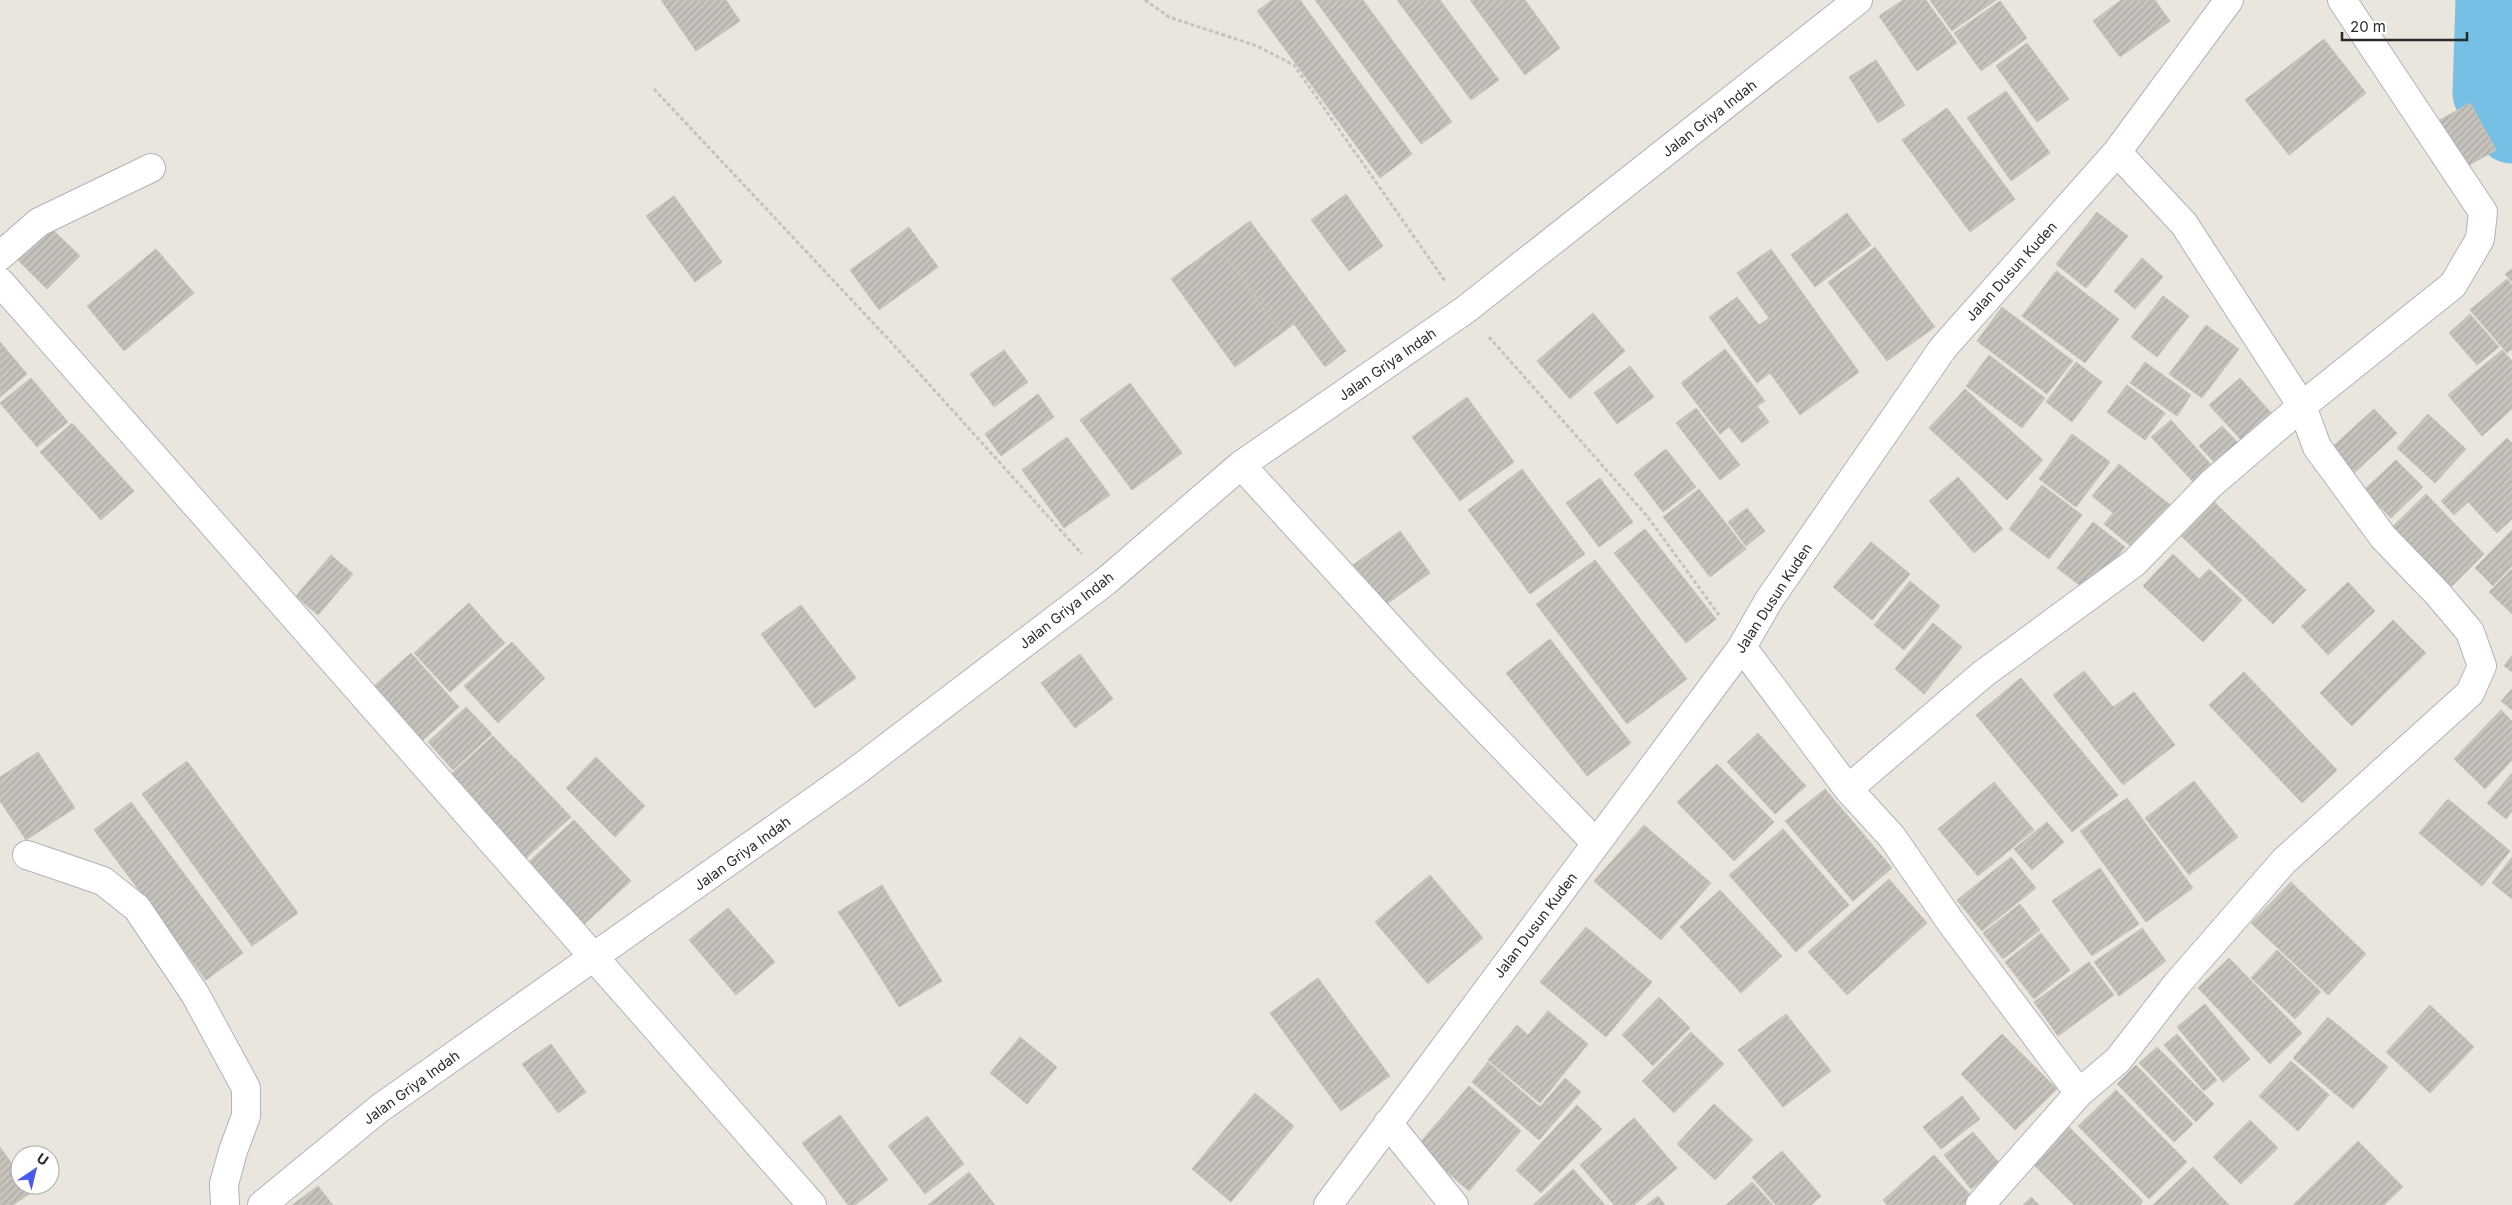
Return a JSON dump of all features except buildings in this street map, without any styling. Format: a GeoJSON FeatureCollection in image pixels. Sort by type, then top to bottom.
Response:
{"type":"FeatureCollection","features":[{"type":"Feature","properties":{"kind":"street","name":"Jalan Griya Indah"},"geometry":{"type":"LineString","coordinates":[[262,1205],[380,1108],[594,959],[855,772],[1106,581],[1241,465],[1465,310],[1858,0]]}},
{"type":"Feature","properties":{"kind":"street","name":"Jalan Dusun Kuden"},"geometry":{"type":"LineString","coordinates":[[1328,1205],[1742,647],[1769,600],[1943,348],[2117,152],[2229,0]]}},
{"type":"Feature","properties":{"kind":"street"},"geometry":{"type":"LineString","coordinates":[[1848,789],[1983,674],[2134,563],[2211,484],[2302,406],[2453,285],[2480,239],[2484,212],[2342,0]]}},
{"type":"Feature","properties":{"kind":"street"},"geometry":{"type":"LineString","coordinates":[[1980,1205],[2079,1093],[2118,1060],[2176,985],[2284,861],[2470,693],[2482,666],[2470,632],[2438,594],[2383,537],[2318,447],[2302,406],[2184,224],[2117,152]]}},
{"type":"Feature","properties":{"kind":"street"},"geometry":{"type":"LineString","coordinates":[[0,256],[39,222],[151,168]]}},
{"type":"Feature","properties":{"kind":"street"},"geometry":{"type":"LineString","coordinates":[[0,282],[812,1205]]}},
{"type":"Feature","properties":{"kind":"street"},"geometry":{"type":"LineString","coordinates":[[1241,465],[1424,664],[1596,843]]}},
{"type":"Feature","properties":{"kind":"street"},"geometry":{"type":"LineString","coordinates":[[1742,647],[1848,789],[1892,837],[1950,921],[2079,1093]]}},
{"type":"Feature","properties":{"kind":"street"},"geometry":{"type":"LineString","coordinates":[[27,855],[103,881],[137,908],[195,994],[246,1088],[246,1116],[233,1151],[224,1184],[225,1205]]}},
{"type":"Feature","properties":{"kind":"street"},"geometry":{"type":"LineString","coordinates":[[1388,1123],[1454,1205]]}},
{"type":"Feature","properties":{"kind":"path"},"geometry":{"type":"LineString","coordinates":[[1145,0],[1169,17],[1257,46],[1294,65],[1465,310],[1646,516],[1742,647]]}},
{"type":"Feature","properties":{"kind":"path"},"geometry":{"type":"LineString","coordinates":[[654,89],[891,342],[1106,581]]}},
{"type":"Feature","properties":{"kind":"waterway"},"geometry":{"type":"LineString","coordinates":[[2493,0],[2490,93],[2512,126]]}}]}
